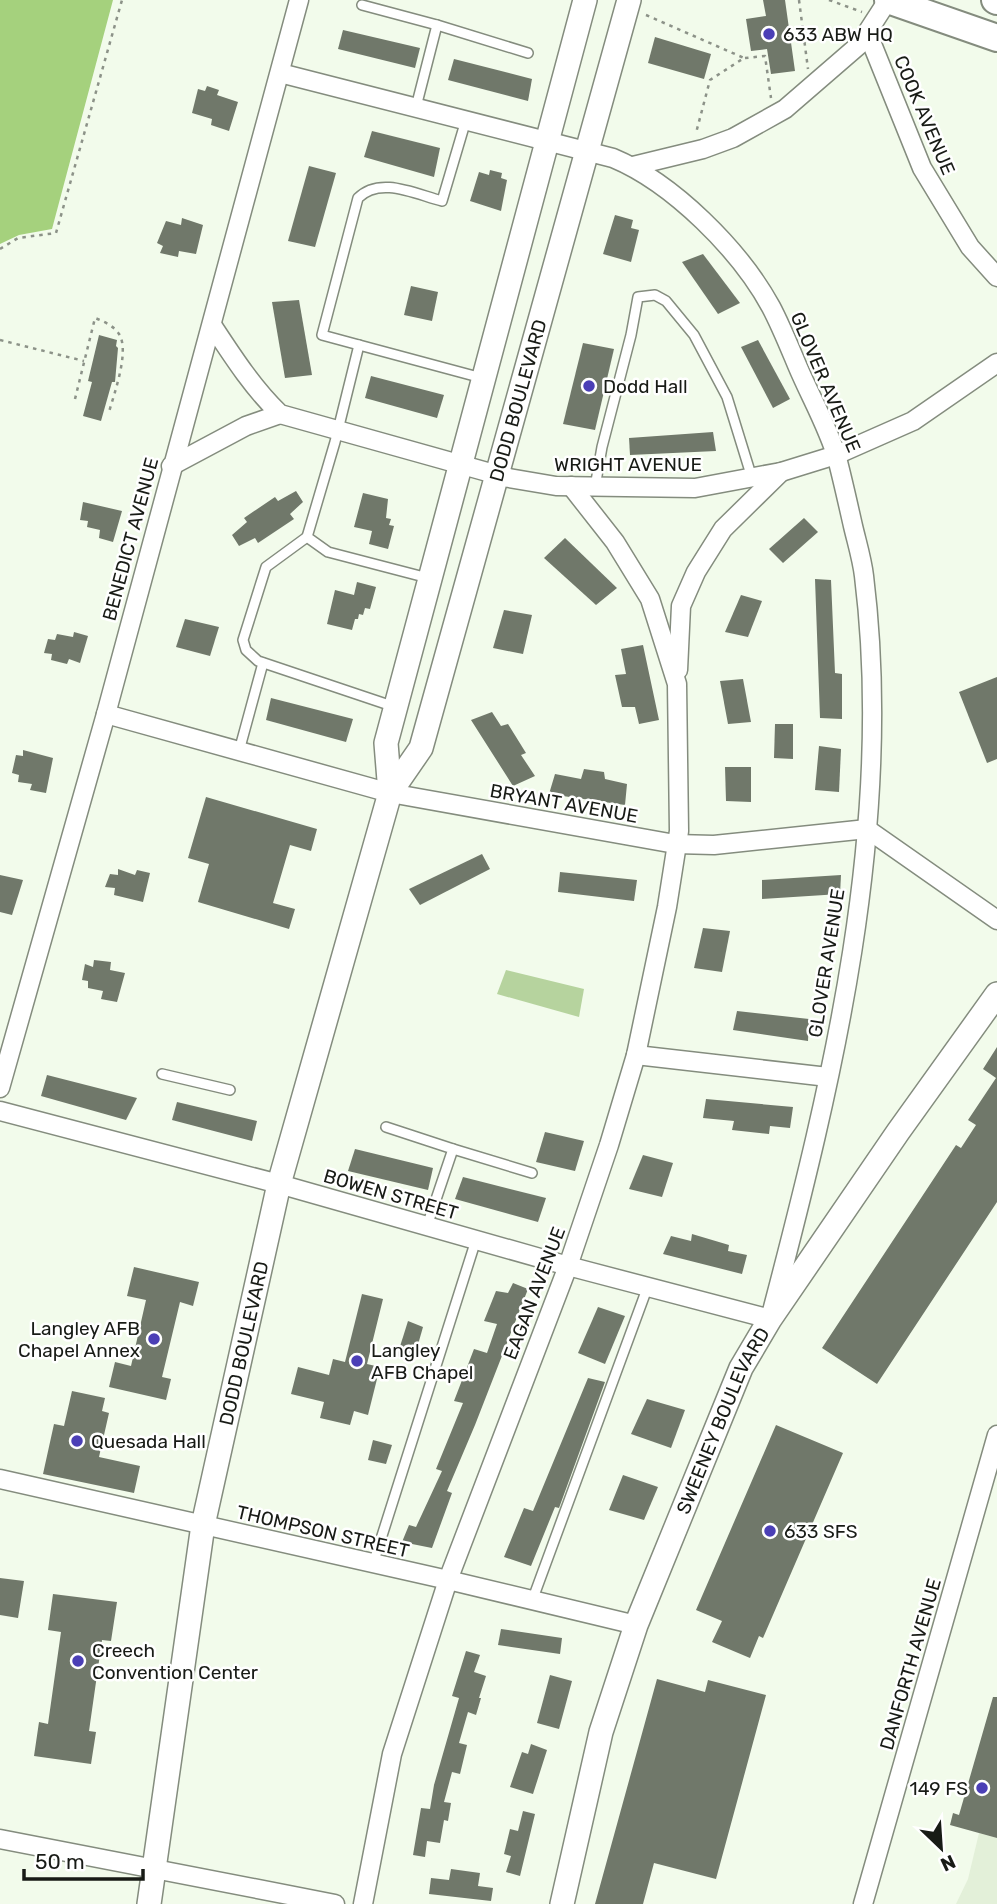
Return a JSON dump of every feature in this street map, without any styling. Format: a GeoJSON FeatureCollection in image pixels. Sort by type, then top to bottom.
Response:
{"type":"FeatureCollection","features":[{"type":"Feature","properties":{"kind":"main road"},"geometry":{"type":"LineString","coordinates":[[885,6],[997,38]]}},
{"type":"Feature","properties":{"kind":"street","name":"BENEDICT AVENUE"},"geometry":{"type":"LineString","coordinates":[[0,1088],[106,714],[299,0]]}},
{"type":"Feature","properties":{"kind":"street","name":"DODD BOULEVARD"},"geometry":{"type":"LineString","coordinates":[[390,793],[386,743],[585,0]]}},
{"type":"Feature","properties":{"kind":"street"},"geometry":{"type":"LineString","coordinates":[[633,166],[691,152],[733,138],[774,116],[828,73],[868,34],[885,6]]}},
{"type":"Feature","properties":{"kind":"street","name":"DODD BOULEVARD"},"geometry":{"type":"LineString","coordinates":[[149,1904],[203,1525],[279,1184],[390,793],[421,748],[586,151],[636,7]]}},
{"type":"Feature","properties":{"kind":"street","name":"COOK AVENUE"},"geometry":{"type":"LineString","coordinates":[[868,34],[922,168],[970,247],[997,277]]}},
{"type":"Feature","properties":{"kind":"street","name":"GLOVER AVENUE"},"geometry":{"type":"LineString","coordinates":[[280,73],[613,158],[633,166],[698,214],[739,261],[763,295],[771,307],[836,455],[864,573],[872,676],[867,829],[850,964],[828,1077],[769,1319]]}},
{"type":"Feature","properties":{"kind":"street"},"geometry":{"type":"LineString","coordinates":[[172,466],[195,451],[246,426],[280,414],[246,377],[212,325]]}},
{"type":"Feature","properties":{"kind":"street","name":"WRIGHT AVENUE"},"geometry":{"type":"LineString","coordinates":[[280,414],[497,474],[556,486],[695,488],[781,472],[836,455],[913,421],[997,363]]}},
{"type":"Feature","properties":{"kind":"street","name":"EAGAN AVENUE"},"geometry":{"type":"LineString","coordinates":[[363,1904],[392,1754],[448,1580],[568,1266],[636,1055],[667,907],[678,831],[677,684],[681,606],[696,572],[723,529],[781,472]]}},
{"type":"Feature","properties":{"kind":"street","name":"EAGAN AVENUE"},"geometry":{"type":"LineString","coordinates":[[571,486],[615,542],[650,599],[677,684]]}},
{"type":"Feature","properties":{"kind":"street","name":"BRYANT AVENUE"},"geometry":{"type":"LineString","coordinates":[[106,714],[390,793],[675,844],[714,845],[867,829]]}},
{"type":"Feature","properties":{"kind":"street"},"geometry":{"type":"LineString","coordinates":[[867,829],[997,920]]}},
{"type":"Feature","properties":{"kind":"street","name":"SWEENEY BOULEVARD"},"geometry":{"type":"LineString","coordinates":[[562,1904],[601,1732],[636,1625],[741,1368],[769,1319],[997,994]]}},
{"type":"Feature","properties":{"kind":"street"},"geometry":{"type":"LineString","coordinates":[[636,1055],[828,1077]]}},
{"type":"Feature","properties":{"kind":"street","name":"BOWEN STREET"},"geometry":{"type":"LineString","coordinates":[[0,1111],[279,1184],[568,1266],[769,1319]]}},
{"type":"Feature","properties":{"kind":"street","name":"DANFORTH AVENUE"},"geometry":{"type":"LineString","coordinates":[[863,1904],[997,1435]]}},
{"type":"Feature","properties":{"kind":"street","name":"THOMPSON STREET"},"geometry":{"type":"LineString","coordinates":[[0,1479],[636,1625]]}},
{"type":"Feature","properties":{"kind":"street"},"geometry":{"type":"LineString","coordinates":[[0,1839],[335,1904]]}},
{"type":"Feature","properties":{"kind":"lane"},"geometry":{"type":"LineString","coordinates":[[362,5],[528,53]]}},
{"type":"Feature","properties":{"kind":"lane"},"geometry":{"type":"LineString","coordinates":[[416,107],[437,25]]}},
{"type":"Feature","properties":{"kind":"lane"},"geometry":{"type":"LineString","coordinates":[[466,120],[442,201],[382,186],[365,191],[358,198],[322,335],[484,378]]}},
{"type":"Feature","properties":{"kind":"lane"},"geometry":{"type":"LineString","coordinates":[[595,487],[638,297],[655,295],[666,301],[694,335],[727,397],[752,478]]}},
{"type":"Feature","properties":{"kind":"lane"},"geometry":{"type":"LineString","coordinates":[[359,345],[339,429],[307,537],[266,567],[243,640],[246,650],[263,663],[396,707]]}},
{"type":"Feature","properties":{"kind":"lane"},"geometry":{"type":"LineString","coordinates":[[307,537],[328,552],[430,578]]}},
{"type":"Feature","properties":{"kind":"lane"},"geometry":{"type":"LineString","coordinates":[[239,751],[263,663]]}},
{"type":"Feature","properties":{"kind":"lane"},"geometry":{"type":"LineString","coordinates":[[162,1074],[230,1090]]}},
{"type":"Feature","properties":{"kind":"lane"},"geometry":{"type":"LineString","coordinates":[[386,1127],[533,1173]]}},
{"type":"Feature","properties":{"kind":"lane"},"geometry":{"type":"LineString","coordinates":[[427,1226],[453,1149]]}},
{"type":"Feature","properties":{"kind":"lane"},"geometry":{"type":"LineString","coordinates":[[373,1563],[476,1240]]}},
{"type":"Feature","properties":{"kind":"lane"},"geometry":{"type":"LineString","coordinates":[[532,1601],[648,1286]]}},
{"type":"Feature","properties":{"kind":"path"},"geometry":{"type":"LineString","coordinates":[[0,249],[18,238],[56,233],[122,0]]}},
{"type":"Feature","properties":{"kind":"path"},"geometry":{"type":"LineString","coordinates":[[799,0],[809,76]]}},
{"type":"Feature","properties":{"kind":"path"},"geometry":{"type":"LineString","coordinates":[[829,0],[885,6]]}},
{"type":"Feature","properties":{"kind":"path"},"geometry":{"type":"LineString","coordinates":[[636,7],[744,58]]}},
{"type":"Feature","properties":{"kind":"path"},"geometry":{"type":"LineString","coordinates":[[691,152],[710,80],[744,58],[765,56],[774,116]]}},
{"type":"Feature","properties":{"kind":"path"},"geometry":{"type":"LineString","coordinates":[[75,399],[95,318],[117,331],[121,339],[121,359],[109,412]]}},
{"type":"Feature","properties":{"kind":"path"},"geometry":{"type":"LineString","coordinates":[[0,340],[85,361]]}},
{"type":"Feature","properties":{"kind":"shaded area"},"geometry":{"type":"Polygon","coordinates":[[[0,0],[113,0],[52,229],[19,235],[0,244],[0,0]]]}},
{"type":"Feature","properties":{"kind":"shaded area"},"geometry":{"type":"Polygon","coordinates":[[[506,970],[584,989],[579,1017],[497,994],[506,970]]]}},
{"type":"Feature","properties":{"kind":"shaded area"},"geometry":{"type":"Polygon","coordinates":[[[979,1833],[997,1838],[997,1904],[956,1904],[968,1879],[979,1833]]]}},
{"type":"Feature","properties":{"kind":"building","name":"633 ABW HQ"},"geometry":{"type":"Polygon","coordinates":[[[763,0],[785,0],[795,71],[771,74],[767,49],[751,51],[746,19],[766,16],[763,0]]]}},
{"type":"Feature","properties":{"kind":"building"},"geometry":{"type":"Polygon","coordinates":[[[343,30],[420,48],[415,68],[338,49],[343,30]]]}},
{"type":"Feature","properties":{"kind":"building"},"geometry":{"type":"Polygon","coordinates":[[[655,37],[711,54],[704,79],[648,63],[655,37]]]}},
{"type":"Feature","properties":{"kind":"building"},"geometry":{"type":"Polygon","coordinates":[[[454,59],[532,79],[528,101],[448,80],[454,59]]]}},
{"type":"Feature","properties":{"kind":"building"},"geometry":{"type":"Polygon","coordinates":[[[207,86],[219,90],[217,95],[238,102],[229,131],[211,125],[212,119],[192,113],[198,89],[205,91],[207,86]]]}},
{"type":"Feature","properties":{"kind":"building"},"geometry":{"type":"Polygon","coordinates":[[[372,131],[440,148],[434,177],[364,157],[372,131]]]}},
{"type":"Feature","properties":{"kind":"building"},"geometry":{"type":"Polygon","coordinates":[[[309,166],[336,173],[315,247],[288,241],[309,166]]]}},
{"type":"Feature","properties":{"kind":"building"},"geometry":{"type":"Polygon","coordinates":[[[490,170],[502,173],[501,178],[507,180],[501,211],[470,201],[479,172],[489,175],[490,170]]]}},
{"type":"Feature","properties":{"kind":"building"},"geometry":{"type":"Polygon","coordinates":[[[615,215],[633,220],[631,228],[639,230],[631,262],[603,254],[615,215]]]}},
{"type":"Feature","properties":{"kind":"building"},"geometry":{"type":"Polygon","coordinates":[[[182,218],[203,225],[196,254],[179,251],[178,257],[160,253],[163,246],[157,243],[166,221],[181,225],[182,218]]]}},
{"type":"Feature","properties":{"kind":"building"},"geometry":{"type":"Polygon","coordinates":[[[703,254],[740,303],[718,314],[682,262],[703,254]]]}},
{"type":"Feature","properties":{"kind":"building"},"geometry":{"type":"Polygon","coordinates":[[[411,286],[438,292],[432,321],[404,315],[411,286]]]}},
{"type":"Feature","properties":{"kind":"building"},"geometry":{"type":"Polygon","coordinates":[[[299,300],[312,375],[285,378],[272,302],[299,300]]]}},
{"type":"Feature","properties":{"kind":"building"},"geometry":{"type":"Polygon","coordinates":[[[99,335],[117,340],[118,348],[115,382],[112,382],[101,421],[83,416],[92,382],[88,381],[99,335]]]}},
{"type":"Feature","properties":{"kind":"building"},"geometry":{"type":"Polygon","coordinates":[[[758,340],[790,399],[773,408],[741,347],[758,340]]]}},
{"type":"Feature","properties":{"kind":"building","name":"Dodd Hall"},"geometry":{"type":"Polygon","coordinates":[[[583,343],[614,349],[595,430],[563,424],[583,343]]]}},
{"type":"Feature","properties":{"kind":"building"},"geometry":{"type":"Polygon","coordinates":[[[371,376],[444,395],[437,418],[365,398],[371,376]]]}},
{"type":"Feature","properties":{"kind":"building"},"geometry":{"type":"Polygon","coordinates":[[[713,432],[716,451],[630,455],[629,438],[713,432]]]}},
{"type":"Feature","properties":{"kind":"building"},"geometry":{"type":"Polygon","coordinates":[[[296,491],[303,502],[290,514],[294,519],[258,543],[255,538],[239,546],[232,535],[247,522],[244,518],[275,497],[278,501],[296,491]]]}},
{"type":"Feature","properties":{"kind":"building"},"geometry":{"type":"Polygon","coordinates":[[[363,493],[388,499],[386,518],[391,519],[389,525],[394,526],[388,549],[369,544],[372,531],[354,527],[363,493]]]}},
{"type":"Feature","properties":{"kind":"building"},"geometry":{"type":"Polygon","coordinates":[[[83,502],[122,511],[113,542],[99,538],[100,530],[87,527],[88,521],[80,520],[83,502]]]}},
{"type":"Feature","properties":{"kind":"building"},"geometry":{"type":"Polygon","coordinates":[[[804,518],[818,532],[783,563],[769,549],[804,518]]]}},
{"type":"Feature","properties":{"kind":"building"},"geometry":{"type":"Polygon","coordinates":[[[565,538],[617,588],[596,605],[544,558],[565,538]]]}},
{"type":"Feature","properties":{"kind":"building"},"geometry":{"type":"Polygon","coordinates":[[[815,579],[831,580],[835,673],[842,674],[842,719],[820,718],[815,579]]]}},
{"type":"Feature","properties":{"kind":"building"},"geometry":{"type":"Polygon","coordinates":[[[357,582],[376,587],[370,609],[365,608],[363,615],[359,614],[352,630],[327,624],[335,590],[354,595],[357,582]]]}},
{"type":"Feature","properties":{"kind":"building"},"geometry":{"type":"Polygon","coordinates":[[[741,595],[762,601],[748,637],[725,632],[741,595]]]}},
{"type":"Feature","properties":{"kind":"building"},"geometry":{"type":"Polygon","coordinates":[[[504,610],[532,615],[523,654],[493,648],[504,610]]]}},
{"type":"Feature","properties":{"kind":"building"},"geometry":{"type":"Polygon","coordinates":[[[185,619],[219,627],[210,656],[176,647],[185,619]]]}},
{"type":"Feature","properties":{"kind":"building"},"geometry":{"type":"Polygon","coordinates":[[[74,632],[88,636],[80,663],[69,659],[67,664],[51,660],[52,654],[44,653],[48,639],[55,640],[57,634],[73,637],[74,632]]]}},
{"type":"Feature","properties":{"kind":"building"},"geometry":{"type":"Polygon","coordinates":[[[643,645],[659,720],[639,724],[635,707],[622,707],[615,675],[626,674],[621,649],[643,645]]]}},
{"type":"Feature","properties":{"kind":"building"},"geometry":{"type":"Polygon","coordinates":[[[997,677],[997,759],[987,763],[959,692],[997,677]]]}},
{"type":"Feature","properties":{"kind":"building"},"geometry":{"type":"Polygon","coordinates":[[[743,679],[751,722],[728,724],[720,681],[743,679]]]}},
{"type":"Feature","properties":{"kind":"building"},"geometry":{"type":"Polygon","coordinates":[[[271,698],[353,719],[346,742],[266,720],[271,698]]]}},
{"type":"Feature","properties":{"kind":"building"},"geometry":{"type":"Polygon","coordinates":[[[492,712],[501,726],[508,724],[526,753],[521,755],[535,776],[513,786],[471,720],[492,712]]]}},
{"type":"Feature","properties":{"kind":"building"},"geometry":{"type":"Polygon","coordinates":[[[775,724],[793,724],[793,759],[774,758],[775,724]]]}},
{"type":"Feature","properties":{"kind":"building"},"geometry":{"type":"Polygon","coordinates":[[[819,746],[841,749],[839,792],[815,790],[819,746]]]}},
{"type":"Feature","properties":{"kind":"building"},"geometry":{"type":"Polygon","coordinates":[[[23,750],[53,758],[46,793],[30,790],[32,784],[18,782],[19,775],[12,773],[16,755],[23,756],[23,750]]]}},
{"type":"Feature","properties":{"kind":"building"},"geometry":{"type":"Polygon","coordinates":[[[725,767],[751,767],[751,802],[726,801],[725,767]]]}},
{"type":"Feature","properties":{"kind":"building"},"geometry":{"type":"Polygon","coordinates":[[[584,769],[604,772],[605,779],[627,784],[625,805],[549,794],[555,774],[581,779],[584,769]]]}},
{"type":"Feature","properties":{"kind":"building"},"geometry":{"type":"Polygon","coordinates":[[[206,797],[317,829],[311,851],[290,845],[273,903],[295,909],[289,929],[198,902],[209,864],[188,858],[206,797]]]}},
{"type":"Feature","properties":{"kind":"building"},"geometry":{"type":"Polygon","coordinates":[[[482,854],[490,869],[420,905],[409,889],[482,854]]]}},
{"type":"Feature","properties":{"kind":"building"},"geometry":{"type":"Polygon","coordinates":[[[118,869],[135,875],[137,870],[150,873],[143,902],[114,895],[115,888],[105,887],[110,874],[118,875],[118,869]]]}},
{"type":"Feature","properties":{"kind":"building"},"geometry":{"type":"Polygon","coordinates":[[[560,872],[637,880],[634,901],[558,892],[560,872]]]}},
{"type":"Feature","properties":{"kind":"building"},"geometry":{"type":"Polygon","coordinates":[[[0,875],[23,880],[12,915],[0,912],[0,875]]]}},
{"type":"Feature","properties":{"kind":"building"},"geometry":{"type":"Polygon","coordinates":[[[841,875],[840,894],[762,899],[762,880],[841,875]]]}},
{"type":"Feature","properties":{"kind":"building"},"geometry":{"type":"Polygon","coordinates":[[[703,928],[730,931],[722,972],[694,968],[703,928]]]}},
{"type":"Feature","properties":{"kind":"building"},"geometry":{"type":"Polygon","coordinates":[[[94,960],[111,962],[110,970],[125,973],[117,1002],[101,999],[103,991],[88,988],[88,981],[82,980],[85,964],[93,967],[94,960]]]}},
{"type":"Feature","properties":{"kind":"building"},"geometry":{"type":"Polygon","coordinates":[[[737,1011],[809,1019],[808,1041],[733,1030],[737,1011]]]}},
{"type":"Feature","properties":{"kind":"building"},"geometry":{"type":"Polygon","coordinates":[[[997,1047],[997,1202],[877,1384],[822,1348],[956,1145],[961,1148],[976,1125],[968,1120],[996,1078],[983,1069],[997,1047]]]}},
{"type":"Feature","properties":{"kind":"building"},"geometry":{"type":"Polygon","coordinates":[[[47,1075],[137,1098],[126,1120],[41,1096],[47,1075]]]}},
{"type":"Feature","properties":{"kind":"building"},"geometry":{"type":"Polygon","coordinates":[[[706,1099],[793,1107],[790,1128],[770,1126],[769,1134],[732,1130],[734,1121],[703,1118],[706,1099]]]}},
{"type":"Feature","properties":{"kind":"building"},"geometry":{"type":"Polygon","coordinates":[[[177,1102],[257,1121],[252,1141],[172,1120],[177,1102]]]}},
{"type":"Feature","properties":{"kind":"building"},"geometry":{"type":"Polygon","coordinates":[[[545,1132],[584,1141],[575,1171],[536,1162],[545,1132]]]}},
{"type":"Feature","properties":{"kind":"building"},"geometry":{"type":"Polygon","coordinates":[[[355,1149],[433,1168],[428,1190],[348,1171],[355,1149]]]}},
{"type":"Feature","properties":{"kind":"building"},"geometry":{"type":"Polygon","coordinates":[[[643,1155],[673,1163],[662,1197],[629,1189],[643,1155]]]}},
{"type":"Feature","properties":{"kind":"building"},"geometry":{"type":"Polygon","coordinates":[[[463,1177],[546,1198],[538,1222],[455,1199],[463,1177]]]}},
{"type":"Feature","properties":{"kind":"building"},"geometry":{"type":"Polygon","coordinates":[[[692,1234],[729,1245],[728,1251],[747,1255],[742,1274],[663,1254],[671,1236],[691,1241],[692,1234]]]}},
{"type":"Feature","properties":{"kind":"building","name":"Langley AFB Chapel Annex"},"geometry":{"type":"Polygon","coordinates":[[[134,1267],[199,1282],[193,1306],[180,1302],[162,1377],[171,1379],[166,1400],[109,1387],[115,1362],[131,1366],[146,1300],[127,1296],[134,1267]]]}},
{"type":"Feature","properties":{"kind":"building"},"geometry":{"type":"Polygon","coordinates":[[[513,1283],[528,1289],[447,1491],[452,1493],[432,1548],[402,1542],[409,1525],[416,1527],[442,1471],[436,1469],[463,1403],[454,1401],[474,1349],[487,1353],[497,1324],[484,1321],[496,1291],[508,1293],[513,1283]]]}},
{"type":"Feature","properties":{"kind":"building","name":"Langley AFB Chapel"},"geometry":{"type":"Polygon","coordinates":[[[362,1294],[383,1299],[367,1364],[380,1367],[368,1415],[354,1411],[350,1425],[320,1418],[324,1402],[291,1394],[298,1367],[329,1375],[333,1359],[345,1362],[362,1294]]]}},
{"type":"Feature","properties":{"kind":"building"},"geometry":{"type":"Polygon","coordinates":[[[598,1307],[625,1316],[605,1364],[578,1353],[598,1307]]]}},
{"type":"Feature","properties":{"kind":"building"},"geometry":{"type":"Polygon","coordinates":[[[408,1321],[423,1327],[413,1362],[397,1356],[408,1321]]]}},
{"type":"Feature","properties":{"kind":"building"},"geometry":{"type":"Polygon","coordinates":[[[588,1378],[605,1382],[559,1508],[555,1507],[531,1566],[504,1557],[524,1508],[533,1511],[588,1378]]]}},
{"type":"Feature","properties":{"kind":"building","name":"Quesada Hall"},"geometry":{"type":"Polygon","coordinates":[[[72,1391],[105,1398],[102,1411],[109,1413],[99,1457],[140,1466],[134,1493],[43,1474],[54,1424],[64,1426],[72,1391]]]}},
{"type":"Feature","properties":{"kind":"building"},"geometry":{"type":"Polygon","coordinates":[[[647,1399],[685,1410],[671,1448],[631,1434],[647,1399]]]}},
{"type":"Feature","properties":{"kind":"building","name":"633 SFS"},"geometry":{"type":"Polygon","coordinates":[[[776,1425],[843,1453],[763,1638],[759,1636],[750,1658],[712,1642],[722,1621],[696,1610],[776,1425]]]}},
{"type":"Feature","properties":{"kind":"building"},"geometry":{"type":"Polygon","coordinates":[[[373,1440],[392,1445],[386,1464],[368,1460],[373,1440]]]}},
{"type":"Feature","properties":{"kind":"building"},"geometry":{"type":"Polygon","coordinates":[[[623,1475],[658,1487],[644,1520],[609,1510],[623,1475]]]}},
{"type":"Feature","properties":{"kind":"building"},"geometry":{"type":"Polygon","coordinates":[[[0,1578],[24,1581],[18,1618],[0,1615],[0,1578]]]}},
{"type":"Feature","properties":{"kind":"building","name":"Creech Convention Center"},"geometry":{"type":"Polygon","coordinates":[[[53,1594],[117,1602],[111,1641],[102,1640],[89,1731],[96,1732],[91,1764],[34,1756],[39,1722],[48,1724],[61,1632],[48,1630],[53,1594]]]}},
{"type":"Feature","properties":{"kind":"building"},"geometry":{"type":"Polygon","coordinates":[[[501,1629],[562,1638],[560,1654],[498,1645],[501,1629]]]}},
{"type":"Feature","properties":{"kind":"building"},"geometry":{"type":"Polygon","coordinates":[[[466,1651],[480,1655],[474,1672],[486,1676],[481,1698],[476,1715],[468,1712],[459,1743],[467,1745],[460,1774],[452,1772],[444,1802],[451,1803],[448,1821],[444,1820],[440,1843],[427,1841],[425,1857],[413,1855],[421,1808],[430,1809],[434,1785],[459,1698],[452,1696],[466,1651]]]}},
{"type":"Feature","properties":{"kind":"building"},"geometry":{"type":"Polygon","coordinates":[[[550,1675],[572,1681],[559,1729],[537,1723],[550,1675]]]}},
{"type":"Feature","properties":{"kind":"building"},"geometry":{"type":"Polygon","coordinates":[[[657,1679],[705,1692],[708,1680],[766,1695],[716,1879],[654,1863],[643,1904],[595,1904],[657,1679]]]}},
{"type":"Feature","properties":{"kind":"building","name":"149 FS"},"geometry":{"type":"Polygon","coordinates":[[[993,1697],[997,1697],[997,1838],[950,1825],[953,1813],[959,1815],[993,1697]]]}},
{"type":"Feature","properties":{"kind":"building"},"geometry":{"type":"Polygon","coordinates":[[[531,1744],[547,1750],[533,1794],[510,1787],[522,1752],[528,1754],[531,1744]]]}},
{"type":"Feature","properties":{"kind":"building"},"geometry":{"type":"Polygon","coordinates":[[[523,1811],[535,1814],[520,1876],[506,1872],[511,1856],[504,1854],[510,1829],[518,1831],[523,1811]]]}},
{"type":"Feature","properties":{"kind":"building"},"geometry":{"type":"Polygon","coordinates":[[[451,1869],[480,1873],[478,1886],[493,1888],[491,1901],[429,1894],[431,1878],[449,1880],[451,1869]]]}},
{"type":"Feature","properties":{"kind":"place","name":"633 ABW HQ"},"geometry":{"type":"Point","coordinates":[769,34]}},
{"type":"Feature","properties":{"kind":"place","name":"Dodd Hall"},"geometry":{"type":"Point","coordinates":[589,386]}},
{"type":"Feature","properties":{"kind":"place","name":"Langley AFB Chapel Annex"},"geometry":{"type":"Point","coordinates":[154,1339]}},
{"type":"Feature","properties":{"kind":"place","name":"Langley AFB Chapel"},"geometry":{"type":"Point","coordinates":[357,1361]}},
{"type":"Feature","properties":{"kind":"place","name":"Quesada Hall"},"geometry":{"type":"Point","coordinates":[77,1441]}},
{"type":"Feature","properties":{"kind":"place","name":"633 SFS"},"geometry":{"type":"Point","coordinates":[770,1531]}},
{"type":"Feature","properties":{"kind":"place","name":"Creech Convention Center"},"geometry":{"type":"Point","coordinates":[78,1661]}},
{"type":"Feature","properties":{"kind":"place","name":"149 FS"},"geometry":{"type":"Point","coordinates":[982,1788]}}]}
